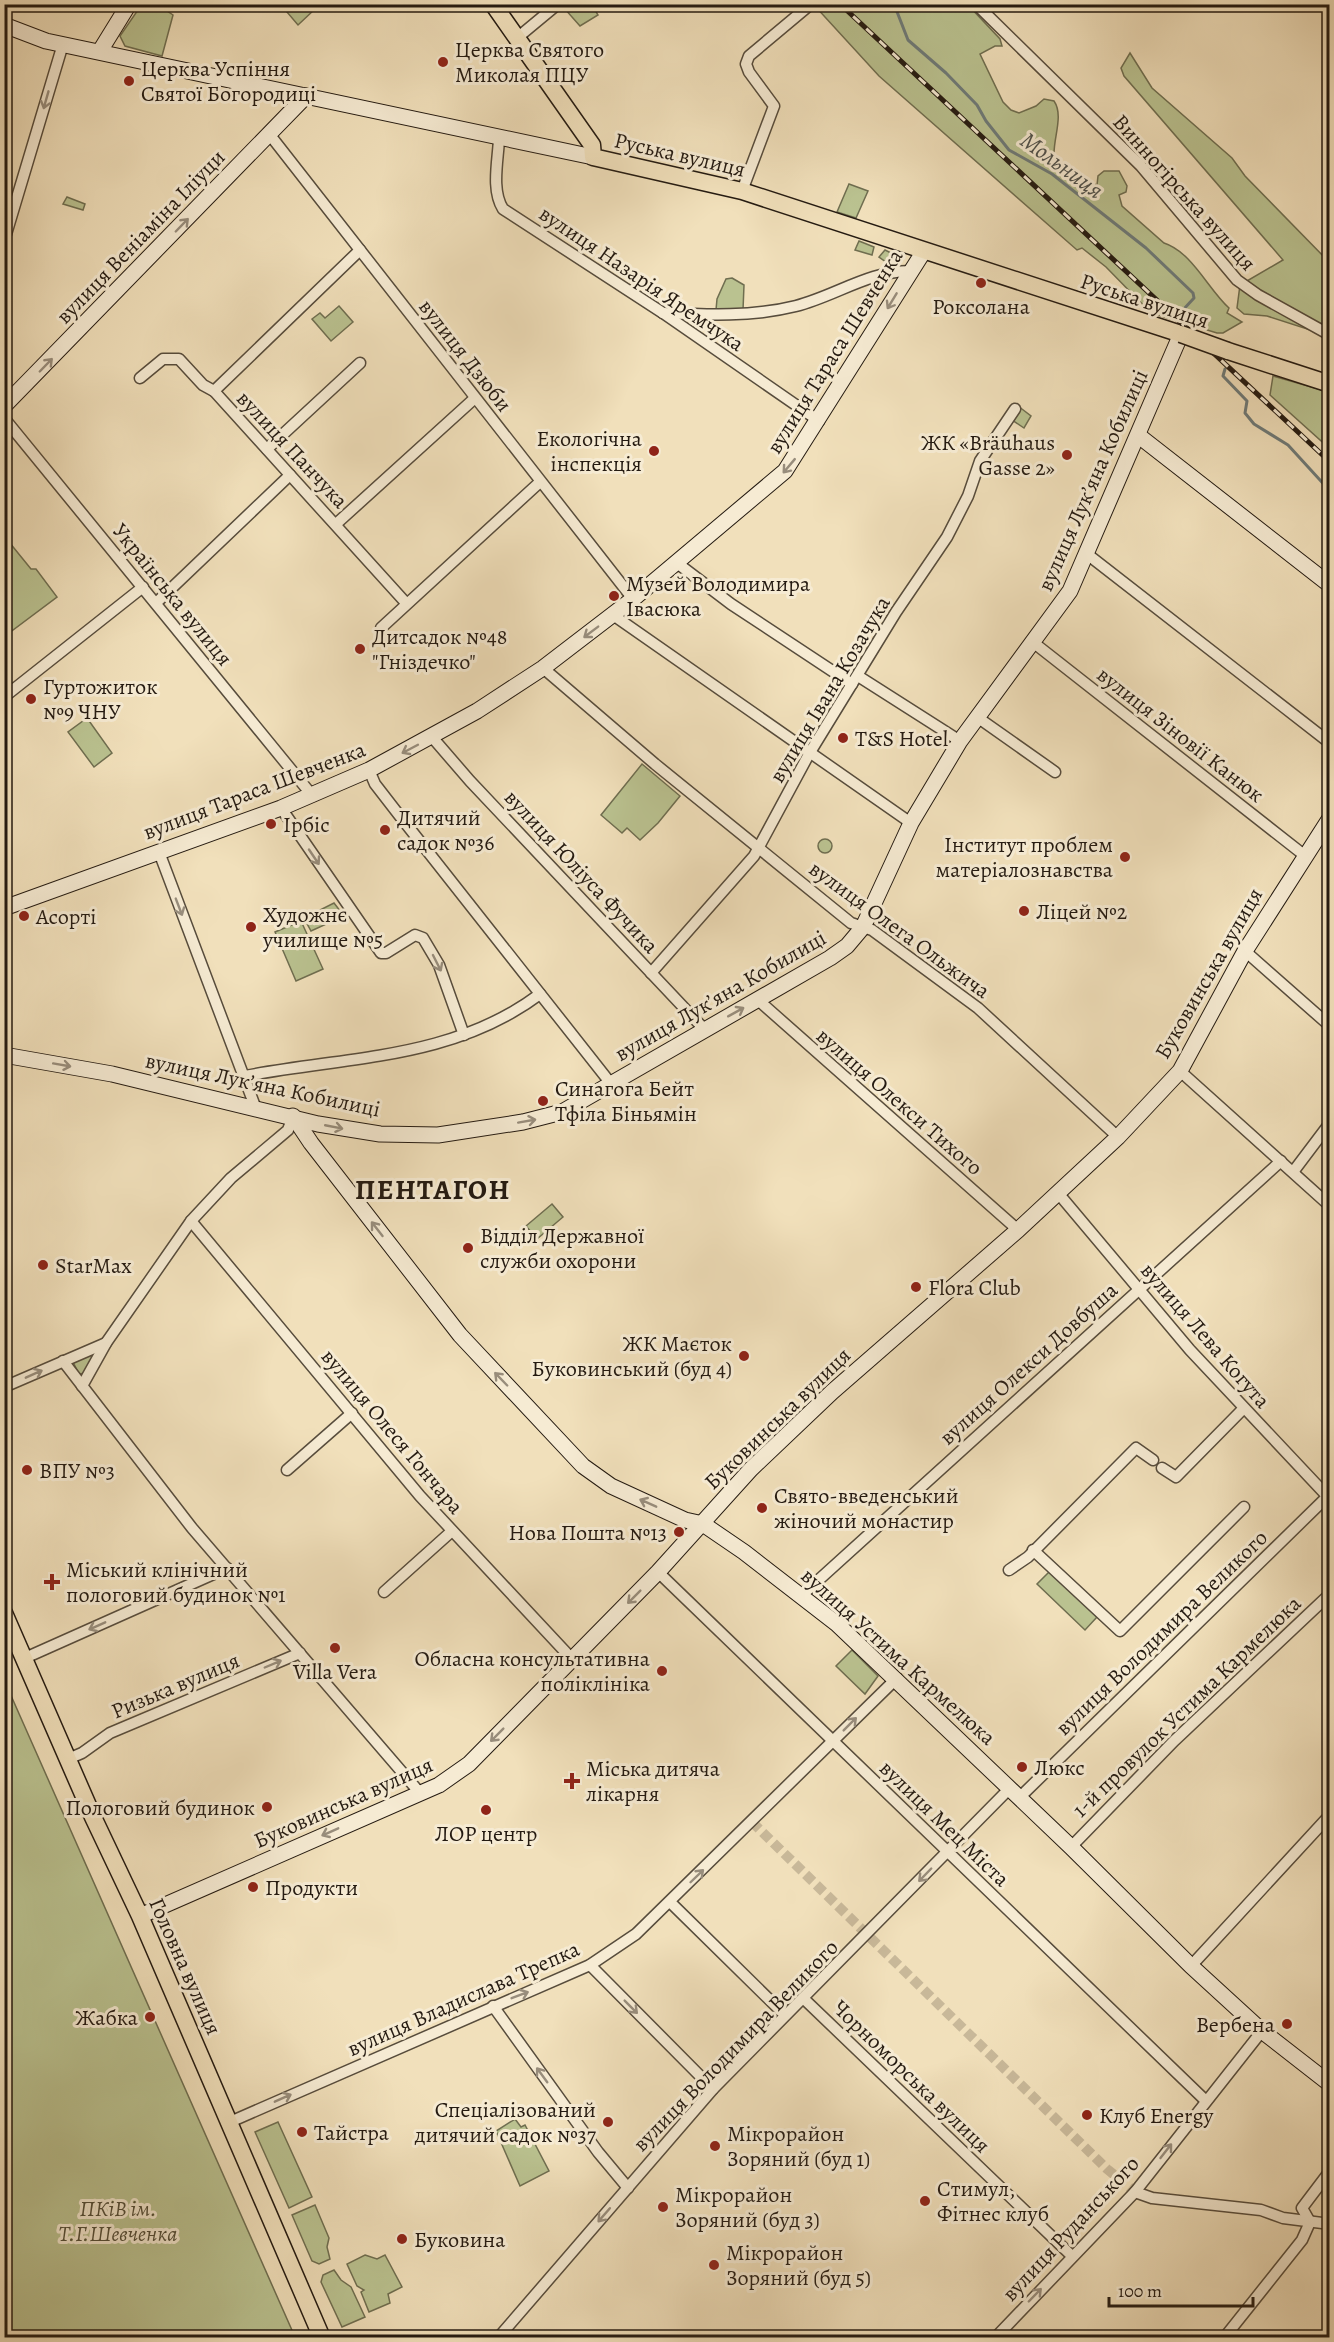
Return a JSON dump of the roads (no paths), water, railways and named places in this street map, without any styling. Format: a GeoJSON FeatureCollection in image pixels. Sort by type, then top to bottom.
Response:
{"type":"FeatureCollection","features":[{"type":"Feature","properties":{"kind":"main road"},"geometry":{"type":"LineString","coordinates":[[493,4],[592,145],[593,158]]}},
{"type":"Feature","properties":{"kind":"main road","name":"Руська вулиця"},"geometry":{"type":"LineString","coordinates":[[593,158],[741,191],[1329,384]]}},
{"type":"Feature","properties":{"kind":"main road","name":"Головна вулиця"},"geometry":{"type":"LineString","coordinates":[[4,1614],[140,1916],[322,2337]]}},
{"type":"Feature","properties":{"kind":"street"},"geometry":{"type":"LineString","coordinates":[[99,51],[129,4]]}},
{"type":"Feature","properties":{"kind":"street"},"geometry":{"type":"LineString","coordinates":[[517,38],[558,4]]}},
{"type":"Feature","properties":{"kind":"street"},"geometry":{"type":"LineString","coordinates":[[741,191],[774,106],[748,72],[746,64],[749,56],[811,4]]}},
{"type":"Feature","properties":{"kind":"street","name":"Винногірська вулиця"},"geometry":{"type":"LineString","coordinates":[[976,4],[1141,166],[1237,280],[1258,295],[1329,335]]}},
{"type":"Feature","properties":{"kind":"street","name":"Руська вулиця"},"geometry":{"type":"LineString","coordinates":[[4,26],[63,44],[593,158]]}},
{"type":"Feature","properties":{"kind":"street"},"geometry":{"type":"LineString","coordinates":[[4,241],[63,44]]}},
{"type":"Feature","properties":{"kind":"street","name":"вулиця Веніаміна Іліуци"},"geometry":{"type":"LineString","coordinates":[[4,406],[306,96]]}},
{"type":"Feature","properties":{"kind":"street","name":"вулиця Дзюби"},"geometry":{"type":"LineString","coordinates":[[270,135],[633,599]]}},
{"type":"Feature","properties":{"kind":"street","name":"вулиця Назарія Яремчука"},"geometry":{"type":"LineString","coordinates":[[499,139],[496,189],[497,200],[503,209],[663,314],[819,421]]}},
{"type":"Feature","properties":{"kind":"street"},"geometry":{"type":"LineString","coordinates":[[214,392],[360,250]]}},
{"type":"Feature","properties":{"kind":"street","name":"вулиця Тараса Шевченка"},"geometry":{"type":"LineString","coordinates":[[4,908],[281,808],[369,770],[432,737],[543,668],[633,599],[785,471],[819,421],[924,251]]}},
{"type":"Feature","properties":{"kind":"street"},"geometry":{"type":"LineString","coordinates":[[663,314],[736,316],[797,306],[890,271],[910,271]]}},
{"type":"Feature","properties":{"kind":"street","name":"вулиця Лукʼяна Кобилиці"},"geometry":{"type":"LineString","coordinates":[[4,1055],[112,1074],[350,1130],[407,1136],[438,1135],[546,1117],[562,1112],[758,1000],[847,946],[863,927],[911,823],[960,741],[1066,598],[1139,436],[1181,334]]}},
{"type":"Feature","properties":{"kind":"street","name":"вулиця Панчука"},"geometry":{"type":"LineString","coordinates":[[140,378],[163,359],[179,359],[203,385],[214,392],[406,603]]}},
{"type":"Feature","properties":{"kind":"street"},"geometry":{"type":"LineString","coordinates":[[267,449],[360,363]]}},
{"type":"Feature","properties":{"kind":"street"},"geometry":{"type":"LineString","coordinates":[[336,524],[475,398]]}},
{"type":"Feature","properties":{"kind":"street","name":"вулиця Івана Козачука"},"geometry":{"type":"LineString","coordinates":[[651,973],[758,849],[809,754],[947,537],[969,496],[980,461],[1015,409]]}},
{"type":"Feature","properties":{"kind":"street","name":"Українська вулиця"},"geometry":{"type":"LineString","coordinates":[[4,418],[311,794]]}},
{"type":"Feature","properties":{"kind":"street"},"geometry":{"type":"LineString","coordinates":[[1139,436],[1329,585]]}},
{"type":"Feature","properties":{"kind":"street"},"geometry":{"type":"LineString","coordinates":[[156,603],[290,475]]}},
{"type":"Feature","properties":{"kind":"street"},"geometry":{"type":"LineString","coordinates":[[381,628],[540,482]]}},
{"type":"Feature","properties":{"kind":"street"},"geometry":{"type":"LineString","coordinates":[[1087,554],[1329,743]]}},
{"type":"Feature","properties":{"kind":"street"},"geometry":{"type":"LineString","coordinates":[[677,563],[731,604],[960,741]]}},
{"type":"Feature","properties":{"kind":"street"},"geometry":{"type":"LineString","coordinates":[[4,697],[143,587]]}},
{"type":"Feature","properties":{"kind":"street"},"geometry":{"type":"LineString","coordinates":[[613,615],[911,823]]}},
{"type":"Feature","properties":{"kind":"street","name":"вулиця Зіновії Канюк"},"geometry":{"type":"LineString","coordinates":[[1034,643],[1304,855]]}},
{"type":"Feature","properties":{"kind":"street","name":"вулиця Олега Ольжича"},"geometry":{"type":"LineString","coordinates":[[543,668],[758,849],[851,923],[872,930],[978,1008],[1118,1137]]}},
{"type":"Feature","properties":{"kind":"street"},"geometry":{"type":"LineString","coordinates":[[977,717],[1055,772]]}},
{"type":"Feature","properties":{"kind":"street","name":"вулиця Юліуса Фучика"},"geometry":{"type":"LineString","coordinates":[[432,737],[705,1030]]}},
{"type":"Feature","properties":{"kind":"street"},"geometry":{"type":"LineString","coordinates":[[369,770],[375,784],[612,1085]]}},
{"type":"Feature","properties":{"kind":"street"},"geometry":{"type":"LineString","coordinates":[[281,808],[381,953],[386,953],[415,935],[423,938],[439,965],[464,1035]]}},
{"type":"Feature","properties":{"kind":"street","name":"Буковинська вулиця"},"geometry":{"type":"LineString","coordinates":[[140,1916],[456,1775],[658,1572],[751,1469],[832,1392],[1058,1193],[1118,1137],[1180,1071],[1245,951],[1329,818]]}},
{"type":"Feature","properties":{"kind":"street"},"geometry":{"type":"LineString","coordinates":[[159,852],[256,1108]]}},
{"type":"Feature","properties":{"kind":"street"},"geometry":{"type":"LineString","coordinates":[[1245,951],[1329,1026]]}},
{"type":"Feature","properties":{"kind":"street"},"geometry":{"type":"LineString","coordinates":[[244,1076],[407,1052],[496,1024],[540,994]]}},
{"type":"Feature","properties":{"kind":"street","name":"вулиця Олекси Тихого"},"geometry":{"type":"LineString","coordinates":[[758,1000],[1018,1230]]}},
{"type":"Feature","properties":{"kind":"street"},"geometry":{"type":"LineString","coordinates":[[1180,1071],[1329,1206]]}},
{"type":"Feature","properties":{"kind":"street"},"geometry":{"type":"LineString","coordinates":[[82,1386],[106,1343],[191,1221],[231,1178],[288,1130],[293,1116]]}},
{"type":"Feature","properties":{"kind":"street","name":"вулиця Устима Кармелюка"},"geometry":{"type":"LineString","coordinates":[[293,1116],[310,1143],[431,1299],[496,1375],[583,1466],[611,1486],[685,1520],[703,1524],[802,1595],[897,1678],[1191,1966],[1262,2031],[1329,2084]]}},
{"type":"Feature","properties":{"kind":"street"},"geometry":{"type":"LineString","coordinates":[[1293,1172],[1329,1124]]}},
{"type":"Feature","properties":{"kind":"street","name":"вулиця Олекси Довбуша"},"geometry":{"type":"LineString","coordinates":[[802,1595],[1281,1161]]}},
{"type":"Feature","properties":{"kind":"street","name":"вулиця Лева Когута"},"geometry":{"type":"LineString","coordinates":[[1058,1193],[1243,1409],[1329,1496]]}},
{"type":"Feature","properties":{"kind":"street","name":"вулиця Олеся Гончара"},"geometry":{"type":"LineString","coordinates":[[191,1221],[452,1531],[572,1659]]}},
{"type":"Feature","properties":{"kind":"street"},"geometry":{"type":"LineString","coordinates":[[4,1387],[106,1343]]}},
{"type":"Feature","properties":{"kind":"street"},"geometry":{"type":"LineString","coordinates":[[63,1361],[139,1463],[420,1793]]}},
{"type":"Feature","properties":{"kind":"street"},"geometry":{"type":"LineString","coordinates":[[1162,1468],[1176,1477],[1243,1409]]}},
{"type":"Feature","properties":{"kind":"street"},"geometry":{"type":"LineString","coordinates":[[287,1470],[352,1413]]}},
{"type":"Feature","properties":{"kind":"street"},"geometry":{"type":"LineString","coordinates":[[1009,1570],[1019,1564],[1136,1448],[1153,1460]]}},
{"type":"Feature","properties":{"kind":"street","name":"вулиця Володимира Великого"},"geometry":{"type":"LineString","coordinates":[[498,2337],[712,2090],[947,1851],[1015,1793],[1329,1496]]}},
{"type":"Feature","properties":{"kind":"street"},"geometry":{"type":"LineString","coordinates":[[1033,1550],[1120,1631],[1244,1507]]}},
{"type":"Feature","properties":{"kind":"street"},"geometry":{"type":"LineString","coordinates":[[384,1592],[452,1531]]}},
{"type":"Feature","properties":{"kind":"street"},"geometry":{"type":"LineString","coordinates":[[25,1658],[227,1569]]}},
{"type":"Feature","properties":{"kind":"street","name":"вулиця Мец Міста"},"geometry":{"type":"LineString","coordinates":[[658,1572],[1206,2101]]}},
{"type":"Feature","properties":{"kind":"street","name":"1-й провулок Устима Кармелюка"},"geometry":{"type":"LineString","coordinates":[[1071,1847],[1174,1741],[1329,1594]]}},
{"type":"Feature","properties":{"kind":"street","name":"Ризька вулиця"},"geometry":{"type":"LineString","coordinates":[[68,1759],[82,1753],[110,1733],[300,1653]]}},
{"type":"Feature","properties":{"kind":"street","name":"вулиця Владислава Трепка"},"geometry":{"type":"LineString","coordinates":[[230,2122],[590,1965],[636,1934],[897,1678]]}},
{"type":"Feature","properties":{"kind":"street"},"geometry":{"type":"LineString","coordinates":[[1191,1966],[1329,1815]]}},
{"type":"Feature","properties":{"kind":"street"},"geometry":{"type":"LineString","coordinates":[[670,1902],[785,2015]]}},
{"type":"Feature","properties":{"kind":"street"},"geometry":{"type":"LineString","coordinates":[[590,1965],[712,2090]]}},
{"type":"Feature","properties":{"kind":"street","name":"Чорноморська вулиця"},"geometry":{"type":"LineString","coordinates":[[803,1998],[1072,2256]]}},
{"type":"Feature","properties":{"kind":"street"},"geometry":{"type":"LineString","coordinates":[[493,2006],[598,2152],[628,2188]]}},
{"type":"Feature","properties":{"kind":"street","name":"вулиця Руданського"},"geometry":{"type":"LineString","coordinates":[[995,2337],[1136,2192],[1262,2031]]}},
{"type":"Feature","properties":{"kind":"street"},"geometry":{"type":"LineString","coordinates":[[1310,2222],[1302,2208],[1329,2170]]}},
{"type":"Feature","properties":{"kind":"street"},"geometry":{"type":"LineString","coordinates":[[1136,2192],[1152,2198],[1261,2210],[1274,2216],[1329,2224]]}},
{"type":"Feature","properties":{"kind":"street"},"geometry":{"type":"LineString","coordinates":[[1224,2337],[1302,2240],[1310,2222]]}},
{"type":"Feature","properties":{"kind":"waterway","name":"Мольниця"},"geometry":{"type":"LineString","coordinates":[[879,4],[892,4]]}},
{"type":"Feature","properties":{"kind":"waterway","name":"Мольниця"},"geometry":{"type":"LineString","coordinates":[[894,4],[908,40],[946,73],[977,105],[986,121],[1009,150],[1052,174],[1146,248],[1193,293],[1194,298],[1182,311]]}},
{"type":"Feature","properties":{"kind":"waterway","name":"Мольниця"},"geometry":{"type":"LineString","coordinates":[[1225,369],[1223,376],[1247,401],[1245,413],[1254,424],[1288,445],[1330,491]]}},
{"type":"Feature","properties":{"kind":"tunnel"},"geometry":{"type":"LineString","coordinates":[[752,1822],[1107,2169],[1135,2192]]}},
{"type":"Feature","properties":{"kind":"railway"},"geometry":{"type":"LineString","coordinates":[[840,4],[1330,462]]}},
{"type":"Feature","properties":{"kind":"place","name":"Церква Святого Миколая ПЦУ"},"geometry":{"type":"Point","coordinates":[443,62]}},
{"type":"Feature","properties":{"kind":"place","name":"Церква Успіння Святої Богородиці"},"geometry":{"type":"Point","coordinates":[129,81]}},
{"type":"Feature","properties":{"kind":"place","name":"Роксолана"},"geometry":{"type":"Point","coordinates":[981,283]}},
{"type":"Feature","properties":{"kind":"place","name":"Екологічна інспекція"},"geometry":{"type":"Point","coordinates":[654,451]}},
{"type":"Feature","properties":{"kind":"place","name":"ЖК «Bräuhaus Gasse 2»"},"geometry":{"type":"Point","coordinates":[1067,455]}},
{"type":"Feature","properties":{"kind":"place","name":"Музей Володимира Івасюка"},"geometry":{"type":"Point","coordinates":[614,596]}},
{"type":"Feature","properties":{"kind":"place","name":"Дитсадок №48 \"Гніздечко\""},"geometry":{"type":"Point","coordinates":[360,649]}},
{"type":"Feature","properties":{"kind":"place","name":"Гуртожиток №9 ЧНУ"},"geometry":{"type":"Point","coordinates":[31,699]}},
{"type":"Feature","properties":{"kind":"place","name":"T&S Hotel"},"geometry":{"type":"Point","coordinates":[843,738]}},
{"type":"Feature","properties":{"kind":"place","name":"Ірбіс"},"geometry":{"type":"Point","coordinates":[271,824]}},
{"type":"Feature","properties":{"kind":"place","name":"Дитячий садок №36"},"geometry":{"type":"Point","coordinates":[385,830]}},
{"type":"Feature","properties":{"kind":"place","name":"Інститут проблем матеріалознавства"},"geometry":{"type":"Point","coordinates":[1125,857]}},
{"type":"Feature","properties":{"kind":"place","name":"Ліцей №2"},"geometry":{"type":"Point","coordinates":[1024,911]}},
{"type":"Feature","properties":{"kind":"place","name":"Асорті"},"geometry":{"type":"Point","coordinates":[24,916]}},
{"type":"Feature","properties":{"kind":"place","name":"Художнє училище №5"},"geometry":{"type":"Point","coordinates":[251,927]}},
{"type":"Feature","properties":{"kind":"place","name":"Синагога Бейт Тфіла Біньямін"},"geometry":{"type":"Point","coordinates":[543,1101]}},
{"type":"Feature","properties":{"kind":"place","name":"Відділ Державної служби охорони"},"geometry":{"type":"Point","coordinates":[468,1248]}},
{"type":"Feature","properties":{"kind":"place","name":"StarMax"},"geometry":{"type":"Point","coordinates":[43,1265]}},
{"type":"Feature","properties":{"kind":"place","name":"Flora Club"},"geometry":{"type":"Point","coordinates":[916,1287]}},
{"type":"Feature","properties":{"kind":"place","name":"ЖК Маєток Буковинський (буд 4)"},"geometry":{"type":"Point","coordinates":[744,1356]}},
{"type":"Feature","properties":{"kind":"place","name":"ВПУ №3"},"geometry":{"type":"Point","coordinates":[27,1470]}},
{"type":"Feature","properties":{"kind":"place","name":"Свято-введенський жіночий монастир"},"geometry":{"type":"Point","coordinates":[762,1508]}},
{"type":"Feature","properties":{"kind":"place","name":"Нова Пошта №13"},"geometry":{"type":"Point","coordinates":[679,1532]}},
{"type":"Feature","properties":{"kind":"place","name":"Міський клінічний пологовий будинок №1"},"geometry":{"type":"Point","coordinates":[52,1582]}},
{"type":"Feature","properties":{"kind":"place","name":"Villa Vera"},"geometry":{"type":"Point","coordinates":[335,1648]}},
{"type":"Feature","properties":{"kind":"place","name":"Обласна консультативна поліклініка"},"geometry":{"type":"Point","coordinates":[662,1671]}},
{"type":"Feature","properties":{"kind":"place","name":"Люкс"},"geometry":{"type":"Point","coordinates":[1022,1767]}},
{"type":"Feature","properties":{"kind":"place","name":"Міська дитяча лікарня"},"geometry":{"type":"Point","coordinates":[572,1781]}},
{"type":"Feature","properties":{"kind":"place","name":"Пологовий будинок"},"geometry":{"type":"Point","coordinates":[267,1807]}},
{"type":"Feature","properties":{"kind":"place","name":"ЛОР центр"},"geometry":{"type":"Point","coordinates":[486,1810]}},
{"type":"Feature","properties":{"kind":"place","name":"Продукти"},"geometry":{"type":"Point","coordinates":[253,1887]}},
{"type":"Feature","properties":{"kind":"place","name":"Жабка"},"geometry":{"type":"Point","coordinates":[150,2017]}},
{"type":"Feature","properties":{"kind":"place","name":"Вербена"},"geometry":{"type":"Point","coordinates":[1287,2024]}},
{"type":"Feature","properties":{"kind":"place","name":"Клуб Energy"},"geometry":{"type":"Point","coordinates":[1087,2115]}},
{"type":"Feature","properties":{"kind":"place","name":"Спеціалізований дитячий садок №37"},"geometry":{"type":"Point","coordinates":[608,2122]}},
{"type":"Feature","properties":{"kind":"place","name":"Тайстра"},"geometry":{"type":"Point","coordinates":[302,2132]}},
{"type":"Feature","properties":{"kind":"place","name":"Мікрорайон Зоряний (буд 1)"},"geometry":{"type":"Point","coordinates":[715,2146]}},
{"type":"Feature","properties":{"kind":"place","name":"Стимул, Фітнес клуб"},"geometry":{"type":"Point","coordinates":[925,2201]}},
{"type":"Feature","properties":{"kind":"place","name":"Мікрорайон Зоряний (буд 3)"},"geometry":{"type":"Point","coordinates":[663,2207]}},
{"type":"Feature","properties":{"kind":"place","name":"Буковина"},"geometry":{"type":"Point","coordinates":[402,2239]}},
{"type":"Feature","properties":{"kind":"place","name":"Мікрорайон Зоряний (буд 5)"},"geometry":{"type":"Point","coordinates":[714,2265]}},
{"type":"Feature","properties":{"kind":"district","name":"ПЕНТАГОН"},"geometry":{"type":"Point","coordinates":[433,1189]}},
{"type":"Feature","properties":{"kind":"park label","name":"ПКіВ ім. Т.Г.Шевченка"},"geometry":{"type":"Point","coordinates":[118,2220]}}]}
